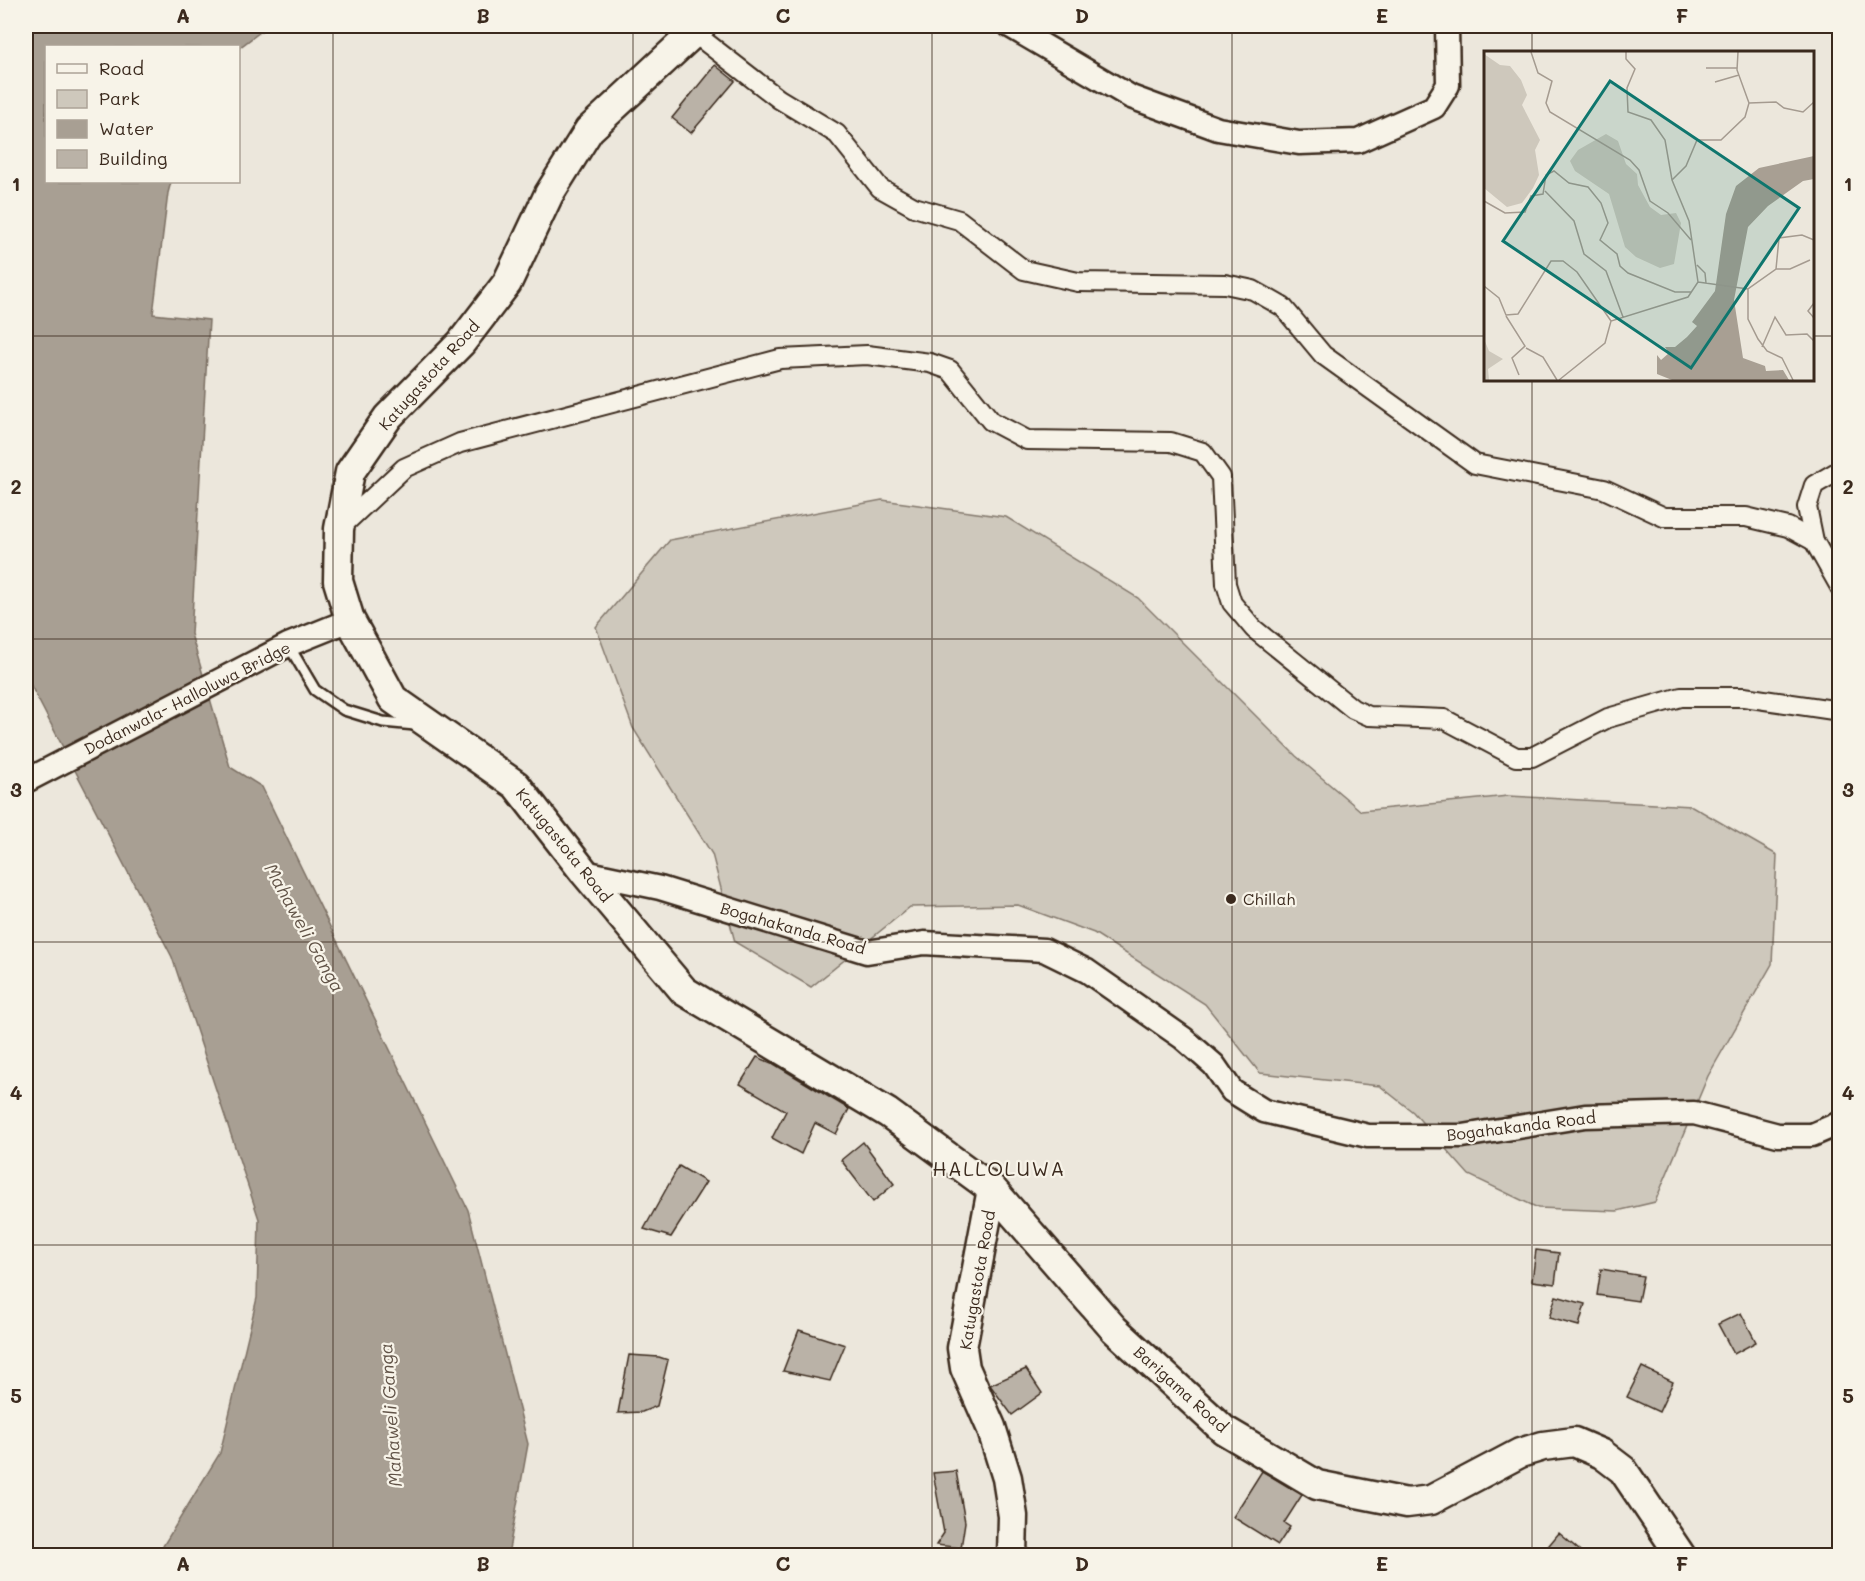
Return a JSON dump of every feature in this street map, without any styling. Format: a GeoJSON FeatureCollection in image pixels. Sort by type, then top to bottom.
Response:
{"type":"FeatureCollection","features":[{"type":"Feature","properties":{"kind":"main road","name":"Katugastota Road"},"geometry":{"type":"LineString","coordinates":[[697,29],[589,130],[549,194],[507,283],[461,343],[388,417],[350,472],[339,529],[338,581],[350,620],[393,699],[516,785],[584,872],[684,991],[888,1113],[992,1189],[962,1348],[965,1368],[991,1427],[1007,1479],[1013,1516],[1012,1556]]}},
{"type":"Feature","properties":{"kind":"main road","name":"Barigama Road"},"geometry":{"type":"LineString","coordinates":[[992,1189],[1114,1329],[1224,1430],[1317,1485],[1407,1503],[1431,1500],[1520,1453],[1543,1446],[1574,1442],[1602,1454],[1623,1470],[1681,1556]]}},
{"type":"Feature","properties":{"kind":"street"},"geometry":{"type":"LineString","coordinates":[[1010,26],[1131,97],[1218,129],[1299,143],[1358,141],[1434,107],[1448,85],[1446,26]]}},
{"type":"Feature","properties":{"kind":"street"},"geometry":{"type":"LineString","coordinates":[[697,29],[779,99],[837,134],[880,188],[914,207],[959,220],[1024,270],[1078,282],[1225,284],[1253,290],[1283,307],[1323,355],[1475,464],[1604,489],[1664,517],[1746,517],[1788,526],[1814,541]]}},
{"type":"Feature","properties":{"kind":"street"},"geometry":{"type":"LineString","coordinates":[[339,529],[404,468],[460,443],[780,358],[878,356],[930,363],[950,370],[991,421],[1027,440],[1171,442],[1203,452],[1221,477],[1226,584],[1232,603],[1254,629],[1353,709],[1369,716],[1444,719],[1516,757],[1532,757],[1608,718],[1681,697],[1744,697],[1839,711]]}},
{"type":"Feature","properties":{"kind":"street"},"geometry":{"type":"LineString","coordinates":[[1839,470],[1814,485],[1808,507],[1814,541],[1839,587]]}},
{"type":"Feature","properties":{"kind":"street","name":"Dodanwala- Halloluwa Bridge"},"geometry":{"type":"LineString","coordinates":[[31,778],[281,649],[350,620]]}},
{"type":"Feature","properties":{"kind":"street","name":"Bogahakanda Road"},"geometry":{"type":"LineString","coordinates":[[584,872],[660,888],[867,952],[924,943],[1044,950],[1087,971],[1183,1038],[1214,1065],[1232,1091],[1264,1111],[1368,1136],[1463,1136],[1585,1116],[1694,1113],[1778,1135],[1812,1135],[1839,1123]]}},
{"type":"Feature","properties":{"kind":"lane"},"geometry":{"type":"LineString","coordinates":[[281,649],[315,690],[344,710],[383,722],[430,726]]}},
{"type":"Feature","properties":{"kind":"green space"},"geometry":{"type":"Polygon","coordinates":[[[882,500],[1006,517],[1138,598],[1296,756],[1361,811],[1508,796],[1692,806],[1777,855],[1772,964],[1708,1076],[1655,1202],[1617,1211],[1538,1208],[1469,1175],[1413,1112],[1380,1086],[1260,1073],[1205,1004],[1094,933],[1018,905],[910,907],[811,987],[735,942],[712,854],[633,728],[596,627],[670,540],[882,500]]]}},
{"type":"Feature","properties":{"kind":"water","name":"Mahaweli Ganga"},"geometry":{"type":"Polygon","coordinates":[[[26,26],[268,26],[240,47],[240,45],[45,45],[45,183],[171,183],[153,314],[209,320],[191,634],[230,767],[262,787],[468,1210],[528,1444],[508,1555],[160,1555],[163,1546],[220,1453],[257,1298],[259,1219],[172,957],[26,676],[26,26]]]}},
{"type":"Feature","properties":{"kind":"building"},"geometry":{"type":"Polygon","coordinates":[[[715,65],[735,81],[691,133],[672,118],[715,65]]]}},
{"type":"Feature","properties":{"kind":"building"},"geometry":{"type":"Polygon","coordinates":[[[757,1057],[774,1064],[849,1109],[836,1134],[815,1123],[801,1154],[772,1138],[786,1111],[740,1084],[757,1057]]]}},
{"type":"Feature","properties":{"kind":"building"},"geometry":{"type":"Polygon","coordinates":[[[863,1142],[894,1184],[873,1202],[841,1160],[863,1142]]]}},
{"type":"Feature","properties":{"kind":"building"},"geometry":{"type":"Polygon","coordinates":[[[679,1166],[706,1182],[671,1237],[644,1229],[679,1166]]]}},
{"type":"Feature","properties":{"kind":"building"},"geometry":{"type":"Polygon","coordinates":[[[1536,1250],[1559,1253],[1555,1284],[1532,1281],[1536,1250]]]}},
{"type":"Feature","properties":{"kind":"building"},"geometry":{"type":"Polygon","coordinates":[[[1601,1269],[1643,1276],[1638,1301],[1597,1295],[1601,1269]]]}},
{"type":"Feature","properties":{"kind":"building"},"geometry":{"type":"Polygon","coordinates":[[[1556,1296],[1585,1304],[1579,1326],[1549,1318],[1556,1296]]]}},
{"type":"Feature","properties":{"kind":"building"},"geometry":{"type":"Polygon","coordinates":[[[1741,1313],[1756,1342],[1734,1354],[1718,1324],[1741,1313]]]}},
{"type":"Feature","properties":{"kind":"building"},"geometry":{"type":"Polygon","coordinates":[[[799,1330],[845,1345],[830,1381],[783,1371],[799,1330]]]}},
{"type":"Feature","properties":{"kind":"building"},"geometry":{"type":"Polygon","coordinates":[[[629,1355],[659,1357],[668,1360],[657,1406],[642,1412],[618,1413],[629,1355]]]}},
{"type":"Feature","properties":{"kind":"building"},"geometry":{"type":"Polygon","coordinates":[[[1642,1367],[1673,1382],[1659,1412],[1627,1397],[1642,1367]]]}},
{"type":"Feature","properties":{"kind":"building"},"geometry":{"type":"Polygon","coordinates":[[[1026,1369],[1042,1393],[1012,1415],[990,1385],[1026,1369]]]}},
{"type":"Feature","properties":{"kind":"building"},"geometry":{"type":"Polygon","coordinates":[[[956,1471],[965,1522],[961,1548],[936,1545],[944,1533],[933,1473],[956,1471]]]}},
{"type":"Feature","properties":{"kind":"building"},"geometry":{"type":"Polygon","coordinates":[[[1262,1471],[1302,1495],[1284,1523],[1290,1527],[1278,1545],[1233,1517],[1262,1471]]]}},
{"type":"Feature","properties":{"kind":"building"},"geometry":{"type":"Polygon","coordinates":[[[1559,1533],[1586,1556],[1540,1556],[1559,1533]]]}},
{"type":"Feature","properties":{"kind":"place","name":"Chillah"},"geometry":{"type":"Point","coordinates":[1231,899]}},
{"type":"Feature","properties":{"kind":"district","name":"HALLOLUWA"},"geometry":{"type":"Point","coordinates":[999,1169]}}]}
